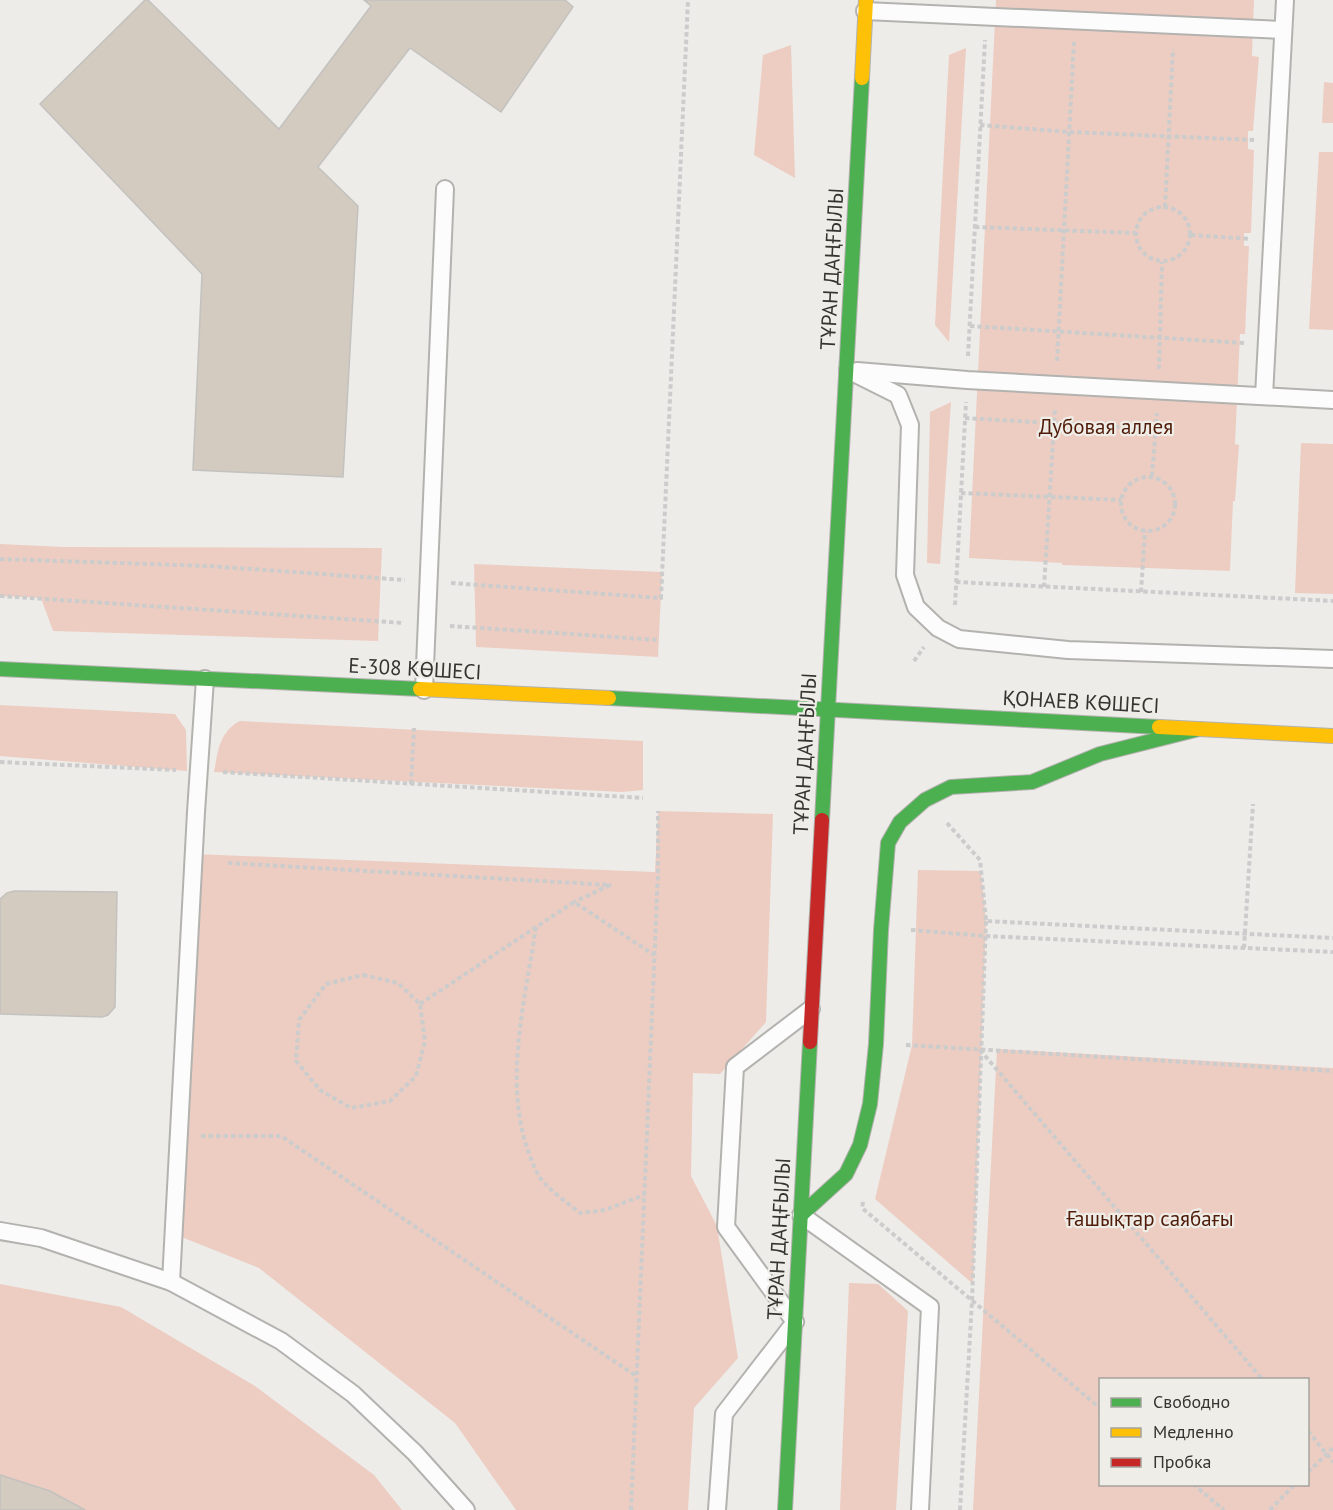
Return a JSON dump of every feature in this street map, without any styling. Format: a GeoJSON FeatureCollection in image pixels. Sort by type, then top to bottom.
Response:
{"type":"FeatureCollection","features":[{"type":"Feature","properties":{"kind":"main road","name":"ТҰРАН ДАҢҒЫЛЫ"},"geometry":{"type":"LineString","coordinates":[[785,1510],[866,5]]}},
{"type":"Feature","properties":{"kind":"main road","name":"Е-308 КӨШЕСІ"},"geometry":{"type":"LineString","coordinates":[[0,669],[827,709]]}},
{"type":"Feature","properties":{"kind":"main road","name":"ҚОНАЕВ КӨШЕСІ"},"geometry":{"type":"LineString","coordinates":[[827,709],[1333,736]]}},
{"type":"Feature","properties":{"kind":"main road"},"geometry":{"type":"LineString","coordinates":[[801,1215],[846,1174],[860,1145],[874,1078],[888,843],[900,822],[925,800],[951,787],[1032,782],[1100,754],[1199,729]]}},
{"type":"Feature","properties":{"kind":"lane"},"geometry":{"type":"LineString","coordinates":[[1264,396],[1285,0]]}},
{"type":"Feature","properties":{"kind":"lane"},"geometry":{"type":"LineString","coordinates":[[866,5],[986,17],[1283,30]]}},
{"type":"Feature","properties":{"kind":"lane"},"geometry":{"type":"LineString","coordinates":[[424,690],[445,189]]}},
{"type":"Feature","properties":{"kind":"lane"},"geometry":{"type":"LineString","coordinates":[[848,370],[967,380],[1333,400]]}},
{"type":"Feature","properties":{"kind":"lane"},"geometry":{"type":"LineString","coordinates":[[848,370],[898,395],[910,426],[905,576],[916,607],[938,628],[959,639],[1068,650],[1333,658]]}},
{"type":"Feature","properties":{"kind":"lane"},"geometry":{"type":"LineString","coordinates":[[171,1282],[198,771],[205,679]]}},
{"type":"Feature","properties":{"kind":"lane"},"geometry":{"type":"LineString","coordinates":[[717,1510],[724,1414],[795,1322],[726,1227],[735,1067],[812,1008]]}},
{"type":"Feature","properties":{"kind":"lane"},"geometry":{"type":"LineString","coordinates":[[801,1215],[930,1307],[920,1510]]}},
{"type":"Feature","properties":{"kind":"lane"},"geometry":{"type":"LineString","coordinates":[[0,1231],[41,1238],[171,1282],[281,1341],[353,1394],[415,1453],[466,1510]]}},
{"type":"Feature","properties":{"kind":"path"},"geometry":{"type":"LineString","coordinates":[[0,559],[209,566],[661,598],[688,0]]}},
{"type":"Feature","properties":{"kind":"path"},"geometry":{"type":"LineString","coordinates":[[955,605],[986,17]]}},
{"type":"Feature","properties":{"kind":"path"},"geometry":{"type":"LineString","coordinates":[[1044,587],[1075,20]]}},
{"type":"Feature","properties":{"kind":"path"},"geometry":{"type":"LineString","coordinates":[[1165,207],[1175,25]]}},
{"type":"Feature","properties":{"kind":"path"},"geometry":{"type":"LineString","coordinates":[[980,125],[1069,132],[1277,141]]}},
{"type":"Feature","properties":{"kind":"path"},"geometry":{"type":"LineString","coordinates":[[1165,207],[1184,216],[1191,236],[1182,255],[1162,262],[1151,259],[1143,253],[1137,244],[1136,233],[1138,223],[1144,214],[1154,208],[1165,207]]}},
{"type":"Feature","properties":{"kind":"path"},"geometry":{"type":"LineString","coordinates":[[975,227],[1136,233]]}},
{"type":"Feature","properties":{"kind":"path"},"geometry":{"type":"LineString","coordinates":[[1191,236],[1272,240]]}},
{"type":"Feature","properties":{"kind":"path"},"geometry":{"type":"LineString","coordinates":[[970,326],[1267,344]]}},
{"type":"Feature","properties":{"kind":"path"},"geometry":{"type":"LineString","coordinates":[[965,418],[1155,429]]}},
{"type":"Feature","properties":{"kind":"path"},"geometry":{"type":"LineString","coordinates":[[1152,476],[1162,480],[1170,487],[1175,496],[1176,507],[1172,517],[1165,525],[1155,530],[1145,531],[1134,528],[1126,521],[1121,500],[1124,490],[1131,482],[1141,477],[1152,476]]}},
{"type":"Feature","properties":{"kind":"path"},"geometry":{"type":"LineString","coordinates":[[961,493],[1121,500]]}},
{"type":"Feature","properties":{"kind":"path"},"geometry":{"type":"LineString","coordinates":[[1141,592],[1145,531]]}},
{"type":"Feature","properties":{"kind":"path"},"geometry":{"type":"LineString","coordinates":[[956,582],[1333,601]]}},
{"type":"Feature","properties":{"kind":"path"},"geometry":{"type":"LineString","coordinates":[[0,596],[658,640]]}},
{"type":"Feature","properties":{"kind":"path"},"geometry":{"type":"LineString","coordinates":[[914,661],[930,639]]}},
{"type":"Feature","properties":{"kind":"path"},"geometry":{"type":"LineString","coordinates":[[411,784],[414,728]]}},
{"type":"Feature","properties":{"kind":"path"},"geometry":{"type":"LineString","coordinates":[[0,762],[198,771],[643,798]]}},
{"type":"Feature","properties":{"kind":"path"},"geometry":{"type":"LineString","coordinates":[[1244,948],[1253,804]]}},
{"type":"Feature","properties":{"kind":"path"},"geometry":{"type":"LineString","coordinates":[[631,1510],[658,811]]}},
{"type":"Feature","properties":{"kind":"path"},"geometry":{"type":"LineString","coordinates":[[944,821],[952,827],[980,860],[986,921],[972,1301],[961,1510]]}},
{"type":"Feature","properties":{"kind":"path"},"geometry":{"type":"LineString","coordinates":[[228,863],[610,885],[574,902],[420,1004]]}},
{"type":"Feature","properties":{"kind":"path"},"geometry":{"type":"LineString","coordinates":[[574,902],[654,955]]}},
{"type":"Feature","properties":{"kind":"path"},"geometry":{"type":"LineString","coordinates":[[986,921],[1333,938]]}},
{"type":"Feature","properties":{"kind":"path"},"geometry":{"type":"LineString","coordinates":[[536,927],[516,1066],[522,1136],[540,1178],[580,1213],[605,1210],[644,1195]]}},
{"type":"Feature","properties":{"kind":"path"},"geometry":{"type":"LineString","coordinates":[[909,929],[985,936],[1333,952]]}},
{"type":"Feature","properties":{"kind":"path"},"geometry":{"type":"LineString","coordinates":[[363,975],[398,983],[420,1004],[425,1041],[416,1076],[390,1101],[351,1108],[320,1090],[296,1061],[299,1020],[326,984],[363,975]]}},
{"type":"Feature","properties":{"kind":"path"},"geometry":{"type":"LineString","coordinates":[[903,1045],[1333,1071]]}},
{"type":"Feature","properties":{"kind":"path"},"geometry":{"type":"LineString","coordinates":[[980,1050],[1261,1378]]}},
{"type":"Feature","properties":{"kind":"path"},"geometry":{"type":"LineString","coordinates":[[179,1136],[281,1137],[637,1377]]}},
{"type":"Feature","properties":{"kind":"path"},"geometry":{"type":"LineString","coordinates":[[864,1198],[862,1208],[1099,1405]]}},
{"type":"Feature","properties":{"kind":"path"},"geometry":{"type":"LineString","coordinates":[[1309,1432],[1333,1462]]}},
{"type":"Feature","properties":{"kind":"path"},"geometry":{"type":"LineString","coordinates":[[1309,1471],[1333,1448]]}},
{"type":"Feature","properties":{"kind":"path"},"geometry":{"type":"LineString","coordinates":[[1194,1486],[1224,1510]]}},
{"type":"Feature","properties":{"kind":"path"},"geometry":{"type":"LineString","coordinates":[[1270,1510],[1294,1486]]}},
{"type":"Feature","properties":{"kind":"green space","name":"Дубовая аллея"},"geometry":{"type":"Polygon","coordinates":[[[996,0],[1254,0],[1252,56],[1259,57],[1253,131],[1248,131],[1248,149],[1254,150],[1251,233],[1244,233],[1244,246],[1249,246],[1245,334],[1240,334],[1235,444],[1239,445],[1235,501],[1233,501],[1230,571],[1062,565],[1062,563],[969,558],[996,0]]]}},
{"type":"Feature","properties":{"kind":"green space"},"geometry":{"type":"Polygon","coordinates":[[[791,45],[795,178],[754,155],[763,55],[791,45]]]}},
{"type":"Feature","properties":{"kind":"green space"},"geometry":{"type":"Polygon","coordinates":[[[966,48],[949,342],[935,325],[949,55],[966,48]]]}},
{"type":"Feature","properties":{"kind":"green space"},"geometry":{"type":"Polygon","coordinates":[[[1324,82],[1333,83],[1333,123],[1322,123],[1324,82]]]}},
{"type":"Feature","properties":{"kind":"green space"},"geometry":{"type":"Polygon","coordinates":[[[1319,152],[1333,152],[1333,330],[1309,329],[1319,152]]]}},
{"type":"Feature","properties":{"kind":"green space"},"geometry":{"type":"Polygon","coordinates":[[[951,402],[940,564],[927,563],[930,412],[951,402]]]}},
{"type":"Feature","properties":{"kind":"green space"},"geometry":{"type":"Polygon","coordinates":[[[1301,443],[1333,444],[1333,594],[1295,593],[1301,443]]]}},
{"type":"Feature","properties":{"kind":"green space"},"geometry":{"type":"Polygon","coordinates":[[[0,544],[64,547],[382,548],[378,641],[53,631],[41,598],[0,596],[0,544]]]}},
{"type":"Feature","properties":{"kind":"green space"},"geometry":{"type":"Polygon","coordinates":[[[474,564],[662,572],[658,657],[476,647],[474,564]]]}},
{"type":"Feature","properties":{"kind":"green space"},"geometry":{"type":"Polygon","coordinates":[[[0,705],[175,714],[186,730],[187,771],[0,756],[0,705]]]}},
{"type":"Feature","properties":{"kind":"green space"},"geometry":{"type":"Polygon","coordinates":[[[240,721],[643,741],[643,790],[622,792],[214,772],[218,750],[224,736],[233,725],[240,721]]]}},
{"type":"Feature","properties":{"kind":"green space"},"geometry":{"type":"Polygon","coordinates":[[[658,811],[773,814],[766,1022],[720,1074],[693,1073],[691,1176],[717,1226],[738,1358],[694,1408],[688,1510],[516,1510],[455,1423],[259,1268],[174,1234],[194,854],[655,872],[658,811]]]}},
{"type":"Feature","properties":{"kind":"green space"},"geometry":{"type":"Polygon","coordinates":[[[918,870],[981,871],[986,921],[973,1284],[875,1199],[912,1045],[918,870]]]}},
{"type":"Feature","properties":{"kind":"green space","name":"Ғашықтар саябағы"},"geometry":{"type":"Polygon","coordinates":[[[997,1049],[1333,1068],[1333,1510],[973,1510],[997,1049]]]}},
{"type":"Feature","properties":{"kind":"green space"},"geometry":{"type":"Polygon","coordinates":[[[849,1283],[878,1284],[908,1311],[896,1510],[840,1510],[849,1283]]]}},
{"type":"Feature","properties":{"kind":"green space"},"geometry":{"type":"Polygon","coordinates":[[[0,1284],[121,1307],[255,1386],[374,1475],[402,1510],[85,1510],[50,1491],[0,1475],[0,1284]]]}},
{"type":"Feature","properties":{"kind":"building"},"geometry":{"type":"Polygon","coordinates":[[[145,0],[148,0],[279,129],[371,6],[364,0],[565,0],[573,7],[501,112],[410,48],[318,167],[358,206],[343,477],[193,470],[202,274],[40,104],[145,0]]]}},
{"type":"Feature","properties":{"kind":"building"},"geometry":{"type":"Polygon","coordinates":[[[14,891],[117,892],[115,1007],[108,1015],[102,1017],[0,1014],[0,899],[14,891]]]}},
{"type":"Feature","properties":{"kind":"building"},"geometry":{"type":"Polygon","coordinates":[[[0,1475],[50,1491],[85,1510],[0,1510],[0,1475]]]}},
{"type":"Feature","properties":{"kind":"traffic: fast"},"geometry":{"type":"LineString","coordinates":[[822,820],[862,78]]}},
{"type":"Feature","properties":{"kind":"traffic: fast"},"geometry":{"type":"LineString","coordinates":[[0,669],[420,689]]}},
{"type":"Feature","properties":{"kind":"traffic: fast"},"geometry":{"type":"LineString","coordinates":[[609,698],[1159,727]]}},
{"type":"Feature","properties":{"kind":"traffic: fast"},"geometry":{"type":"LineString","coordinates":[[801,1215],[846,1174],[860,1145],[870,1104],[876,1044],[881,930],[888,843],[900,822],[925,800],[951,787],[1032,782],[1100,754],[1199,729]]}},
{"type":"Feature","properties":{"kind":"traffic: fast"},"geometry":{"type":"LineString","coordinates":[[785,1510],[810,1042]]}},
{"type":"Feature","properties":{"kind":"traffic: slow"},"geometry":{"type":"LineString","coordinates":[[862,78],[866,0]]}},
{"type":"Feature","properties":{"kind":"traffic: slow"},"geometry":{"type":"LineString","coordinates":[[420,689],[609,698]]}},
{"type":"Feature","properties":{"kind":"traffic: slow"},"geometry":{"type":"LineString","coordinates":[[1159,727],[1333,736]]}},
{"type":"Feature","properties":{"kind":"traffic: jam"},"geometry":{"type":"LineString","coordinates":[[810,1042],[822,820]]}}]}
